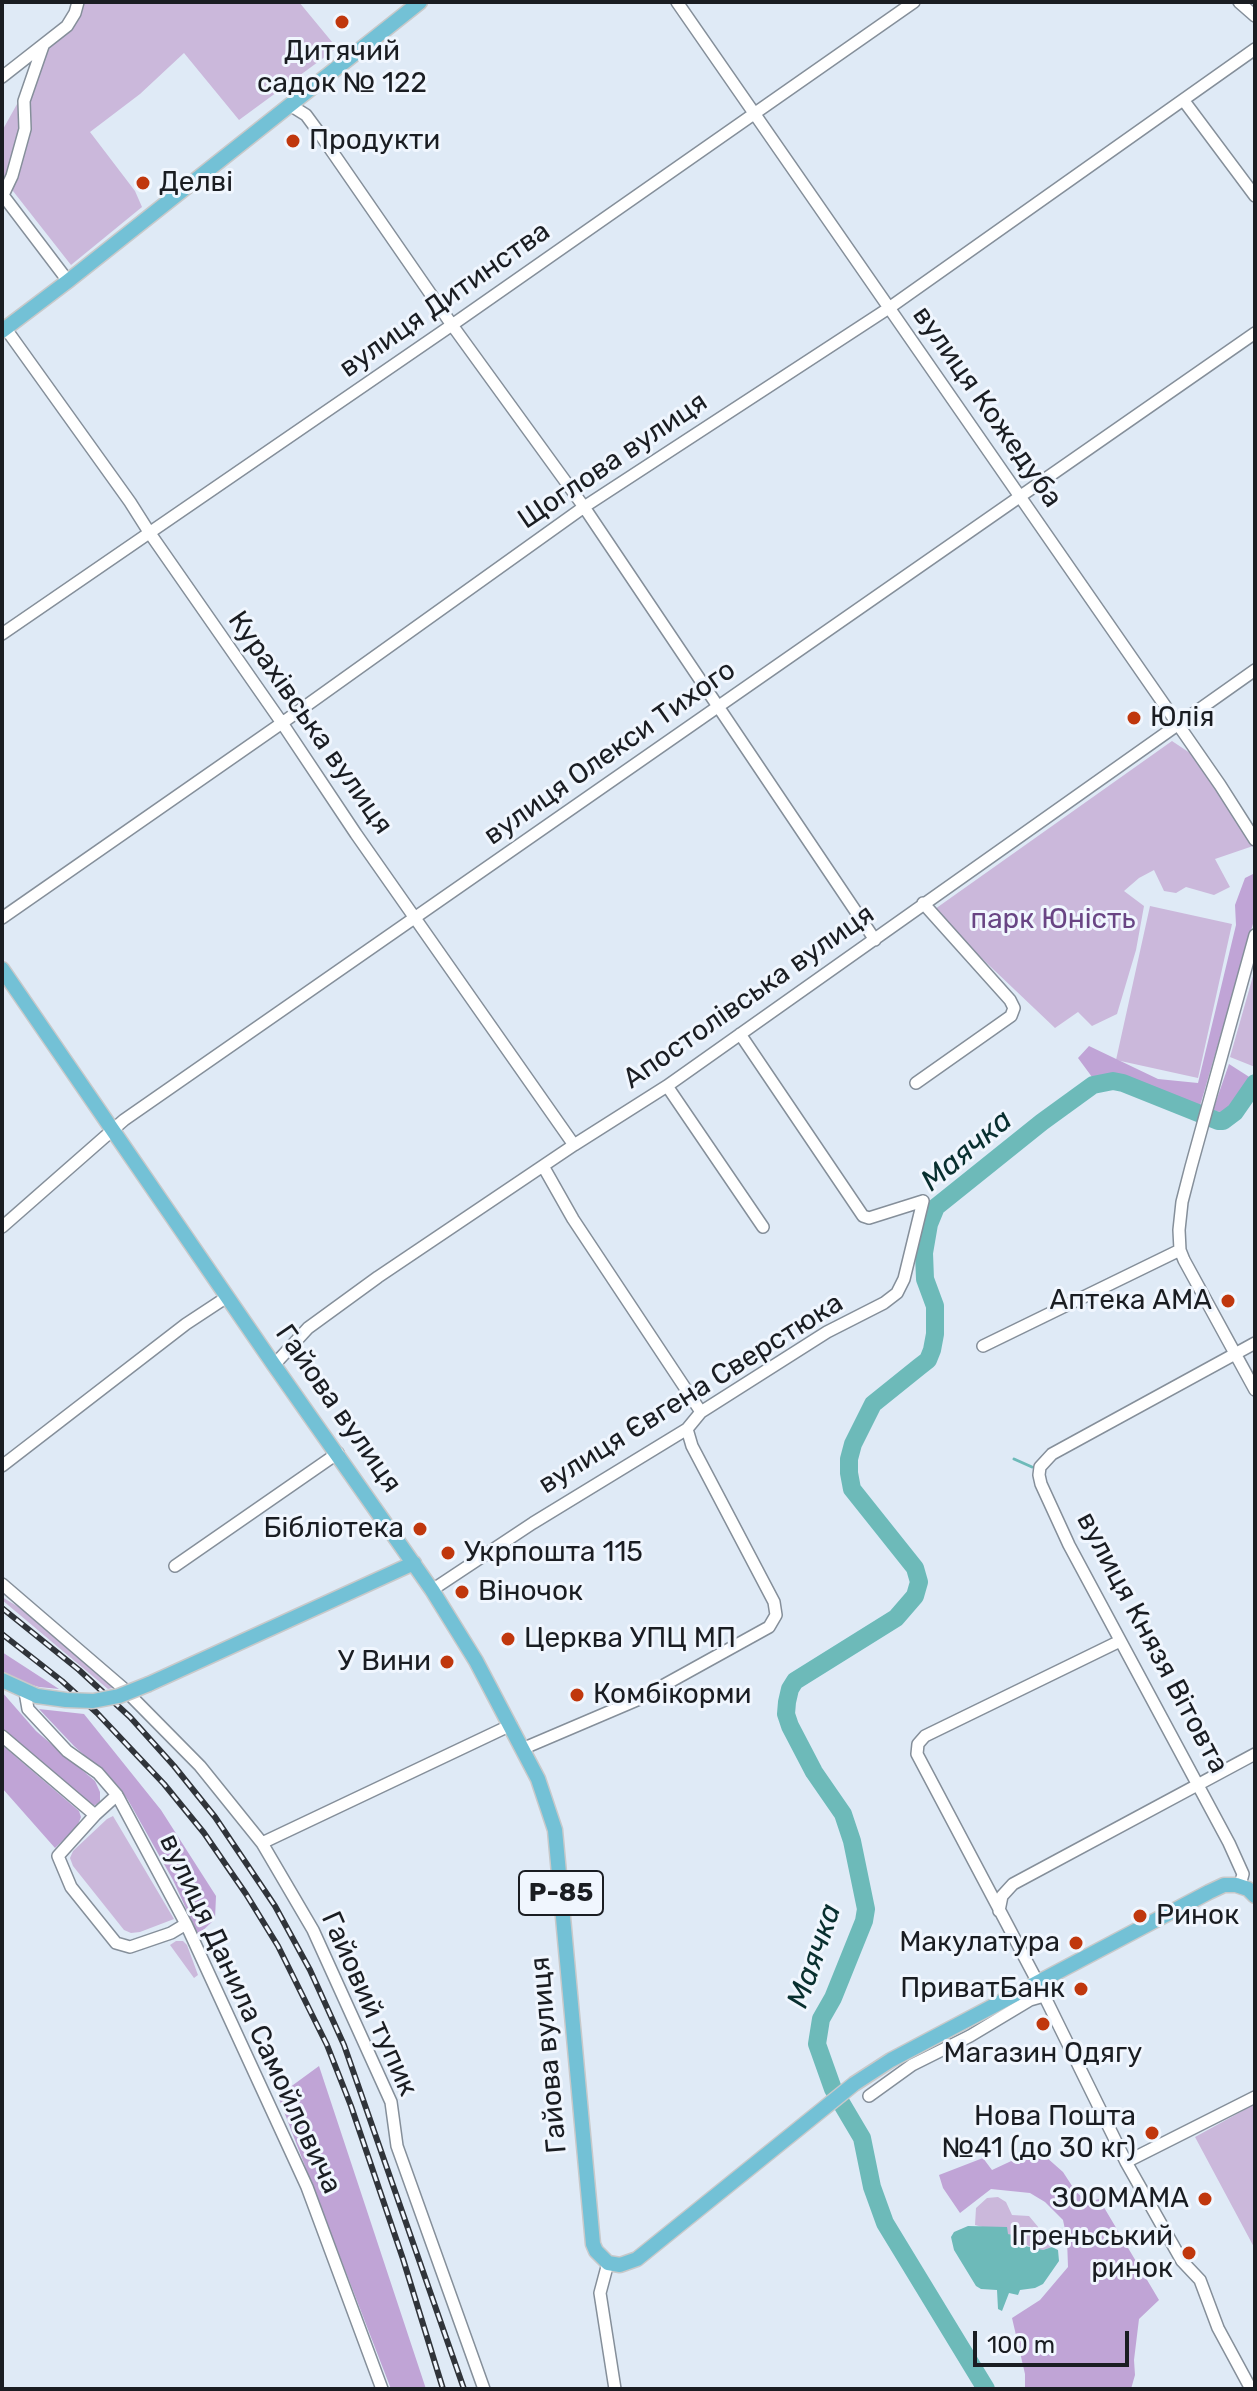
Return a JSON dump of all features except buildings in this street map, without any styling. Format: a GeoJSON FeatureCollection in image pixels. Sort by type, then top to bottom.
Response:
{"type":"FeatureCollection","features":[{"type":"Feature","properties":{"kind":"main road"},"geometry":{"type":"LineString","coordinates":[[4,330],[420,2]]}},
{"type":"Feature","properties":{"kind":"main road","name":"Гайова вулиця"},"geometry":{"type":"LineString","coordinates":[[2,969],[432,1590],[476,1661],[538,1779],[555,1830],[593,2244],[608,2263]]}},
{"type":"Feature","properties":{"kind":"main road"},"geometry":{"type":"LineString","coordinates":[[2,1680],[31,1694],[66,1700],[93,1701],[119,1696],[414,1563]]}},
{"type":"Feature","properties":{"kind":"main road"},"geometry":{"type":"LineString","coordinates":[[608,2263],[620,2265],[637,2259],[854,2084],[891,2060],[1041,1990],[1224,1885],[1240,1885],[1255,1896]]}},
{"type":"Feature","properties":{"kind":"street"},"geometry":{"type":"LineString","coordinates":[[2,77],[67,26],[78,2]]}},
{"type":"Feature","properties":{"kind":"street","name":"вулиця Кожедуба"},"geometry":{"type":"LineString","coordinates":[[677,2],[1021,496],[1255,840]]}},
{"type":"Feature","properties":{"kind":"street"},"geometry":{"type":"LineString","coordinates":[[1239,2],[1255,16]]}},
{"type":"Feature","properties":{"kind":"street","name":"вулиця Дитинства"},"geometry":{"type":"LineString","coordinates":[[2,634],[452,325],[912,3]]}},
{"type":"Feature","properties":{"kind":"street"},"geometry":{"type":"LineString","coordinates":[[43,46],[24,101],[25,129],[12,176],[2,195],[68,281]]}},
{"type":"Feature","properties":{"kind":"street","name":"Щоглова вулиця"},"geometry":{"type":"LineString","coordinates":[[2,918],[584,507],[889,308],[1255,49]]}},
{"type":"Feature","properties":{"kind":"street"},"geometry":{"type":"LineString","coordinates":[[1184,101],[1255,196]]}},
{"type":"Feature","properties":{"kind":"street"},"geometry":{"type":"LineString","coordinates":[[290,105],[306,115],[320,134],[452,325],[584,507],[875,940]]}},
{"type":"Feature","properties":{"kind":"street","name":"Курахівська вулиця"},"geometry":{"type":"LineString","coordinates":[[4,330],[130,502],[356,834],[574,1145]]}},
{"type":"Feature","properties":{"kind":"street","name":"вулиця Олекси Тихого"},"geometry":{"type":"LineString","coordinates":[[2,1227],[112,1129],[1255,333]]}},
{"type":"Feature","properties":{"kind":"street","name":"Апостолівська вулиця"},"geometry":{"type":"LineString","coordinates":[[274,1365],[308,1328],[378,1277],[667,1086],[1255,670]]}},
{"type":"Feature","properties":{"kind":"street"},"geometry":{"type":"LineString","coordinates":[[916,1083],[1011,1016],[1014,1008],[923,903]]}},
{"type":"Feature","properties":{"kind":"street"},"geometry":{"type":"LineString","coordinates":[[1255,939],[1182,1202],[1179,1230],[1180,1250],[1255,1390]]}},
{"type":"Feature","properties":{"kind":"street","name":"вулиця Євгена Сверстюка"},"geometry":{"type":"LineString","coordinates":[[432,1590],[533,1523],[687,1429],[701,1412],[827,1332],[884,1303],[897,1293],[904,1279],[923,1201],[869,1218],[863,1216],[740,1034]]}},
{"type":"Feature","properties":{"kind":"street"},"geometry":{"type":"LineString","coordinates":[[667,1086],[763,1227]]}},
{"type":"Feature","properties":{"kind":"street"},"geometry":{"type":"LineString","coordinates":[[543,1166],[573,1219],[701,1412]]}},
{"type":"Feature","properties":{"kind":"street"},"geometry":{"type":"LineString","coordinates":[[983,1346],[1180,1250]]}},
{"type":"Feature","properties":{"kind":"street"},"geometry":{"type":"LineString","coordinates":[[2,1466],[186,1324],[227,1297]]}},
{"type":"Feature","properties":{"kind":"street"},"geometry":{"type":"LineString","coordinates":[[1236,1354],[1255,1343]]}},
{"type":"Feature","properties":{"kind":"street","name":"вулиця Князя Вітовта"},"geometry":{"type":"LineString","coordinates":[[1236,1354],[1052,1454],[1040,1467],[1041,1484],[1069,1545],[1243,1874],[1240,1885]]}},
{"type":"Feature","properties":{"kind":"street"},"geometry":{"type":"LineString","coordinates":[[522,1749],[637,1700],[769,1627],[776,1615],[774,1602],[692,1446],[687,1429]]}},
{"type":"Feature","properties":{"kind":"street"},"geometry":{"type":"LineString","coordinates":[[175,1566],[338,1453]]}},
{"type":"Feature","properties":{"kind":"street","name":"Гайовий тупик"},"geometry":{"type":"LineString","coordinates":[[2,1584],[123,1688],[200,1766],[262,1843],[313,1930],[391,2102],[397,2146],[484,2389]]}},
{"type":"Feature","properties":{"kind":"street"},"geometry":{"type":"LineString","coordinates":[[1120,1641],[925,1736],[918,1744],[917,1754],[1041,1990],[1126,2162],[1182,2261],[1200,2280],[1218,2328],[1251,2389]]}},
{"type":"Feature","properties":{"kind":"street","name":"вулиця Данила Самойловича"},"geometry":{"type":"LineString","coordinates":[[31,1694],[28,1709],[67,1751],[98,1773],[117,1795],[186,1924],[307,2187],[382,2389]]}},
{"type":"Feature","properties":{"kind":"street"},"geometry":{"type":"LineString","coordinates":[[262,1843],[511,1725]]}},
{"type":"Feature","properties":{"kind":"street"},"geometry":{"type":"LineString","coordinates":[[2,1736],[95,1815]]}},
{"type":"Feature","properties":{"kind":"street"},"geometry":{"type":"LineString","coordinates":[[999,1911],[1002,1896],[1013,1884],[1255,1754]]}},
{"type":"Feature","properties":{"kind":"street"},"geometry":{"type":"LineString","coordinates":[[117,1795],[58,1856],[71,1887],[116,1943],[130,1947],[171,1933],[186,1924]]}},
{"type":"Feature","properties":{"kind":"street"},"geometry":{"type":"LineString","coordinates":[[869,2096],[912,2065],[970,2036],[1030,2000],[1041,1990]]}},
{"type":"Feature","properties":{"kind":"street"},"geometry":{"type":"LineString","coordinates":[[1126,2162],[1255,2097]]}},
{"type":"Feature","properties":{"kind":"street"},"geometry":{"type":"LineString","coordinates":[[608,2263],[600,2293],[615,2389]]}},
{"type":"Feature","properties":{"kind":"green space"},"geometry":{"type":"Polygon","coordinates":[[[74,2],[299,2],[337,48],[239,120],[184,53],[140,94],[90,132],[135,191],[142,207],[71,265],[2,177],[2,131],[74,2]]]}},
{"type":"Feature","properties":{"kind":"green space","name":"парк Юність"},"geometry":{"type":"Polygon","coordinates":[[[1172,741],[1193,755],[1223,793],[1253,846],[1215,859],[1230,887],[1214,895],[1186,887],[1176,893],[1164,891],[1154,870],[1124,891],[1144,906],[1136,950],[1117,1014],[1092,1026],[1078,1012],[1055,1028],[935,909],[1172,741]]]}},
{"type":"Feature","properties":{"kind":"green space"},"geometry":{"type":"Polygon","coordinates":[[[1150,906],[1232,924],[1198,1078],[1116,1060],[1150,906]]]}},
{"type":"Feature","properties":{"kind":"green space"},"geometry":{"type":"Polygon","coordinates":[[[1255,969],[1255,1067],[1230,1057],[1255,969]]]}},
{"type":"Feature","properties":{"kind":"green space"},"geometry":{"type":"Polygon","coordinates":[[[2,1597],[27,1612],[117,1687],[108,1689],[2,1597]]]}},
{"type":"Feature","properties":{"kind":"green space"},"geometry":{"type":"Polygon","coordinates":[[[113,1816],[174,1919],[140,1932],[124,1930],[73,1866],[70,1858],[73,1851],[113,1816]]]}},
{"type":"Feature","properties":{"kind":"green space"},"geometry":{"type":"Polygon","coordinates":[[[176,1941],[187,1945],[198,1975],[194,1978],[170,1945],[176,1941]]]}},
{"type":"Feature","properties":{"kind":"green space"},"geometry":{"type":"Polygon","coordinates":[[[1255,2104],[1255,2249],[1195,2137],[1255,2104]]]}},
{"type":"Feature","properties":{"kind":"green space"},"geometry":{"type":"Polygon","coordinates":[[[998,2197],[1006,2202],[1012,2215],[1029,2216],[1052,2237],[1052,2247],[1034,2249],[1008,2234],[975,2225],[976,2208],[987,2198],[998,2197]]]}},
{"type":"Feature","properties":{"kind":"shaded area"},"geometry":{"type":"Polygon","coordinates":[[[1255,873],[1255,917],[1200,1106],[1105,1077],[1092,1077],[1078,1058],[1089,1046],[1158,1079],[1198,1083],[1236,925],[1235,905],[1245,878],[1255,873]]]}},
{"type":"Feature","properties":{"kind":"shaded area"},"geometry":{"type":"Polygon","coordinates":[[[1229,1064],[1254,1080],[1223,1113],[1213,1110],[1229,1064]]]}},
{"type":"Feature","properties":{"kind":"shaded area"},"geometry":{"type":"Polygon","coordinates":[[[2,1652],[59,1689],[18,1681],[2,1672],[2,1652]]]}},
{"type":"Feature","properties":{"kind":"shaded area"},"geometry":{"type":"Polygon","coordinates":[[[2,1692],[36,1731],[95,1781],[100,1792],[97,1804],[93,1806],[2,1729],[2,1692]]]}},
{"type":"Feature","properties":{"kind":"shaded area"},"geometry":{"type":"Polygon","coordinates":[[[39,1709],[84,1714],[161,1810],[216,1896],[215,1919],[198,1935],[173,1880],[128,1800],[117,1785],[39,1709]]]}},
{"type":"Feature","properties":{"kind":"shaded area"},"geometry":{"type":"Polygon","coordinates":[[[2,1745],[79,1811],[81,1817],[77,1827],[55,1848],[2,1788],[2,1745]]]}},
{"type":"Feature","properties":{"kind":"shaded area"},"geometry":{"type":"Polygon","coordinates":[[[319,2066],[426,2389],[391,2389],[278,2096],[319,2066]]]}},
{"type":"Feature","properties":{"kind":"shaded area"},"geometry":{"type":"Polygon","coordinates":[[[1037,2149],[1063,2172],[1076,2192],[1088,2202],[1099,2199],[1159,2300],[1139,2319],[1131,2389],[1025,2389],[1025,2374],[1012,2318],[1040,2300],[1068,2267],[1063,2220],[1045,2202],[1030,2193],[991,2189],[960,2213],[943,2188],[939,2175],[983,2158],[992,2170],[1037,2149]]]}},
{"type":"Feature","properties":{"kind":"shaded area"},"geometry":{"type":"Polygon","coordinates":[[[968,2226],[1007,2227],[1008,2234],[1022,2237],[1025,2246],[1058,2250],[1059,2261],[1043,2284],[1020,2290],[1018,2295],[1009,2293],[1002,2311],[998,2309],[997,2290],[976,2286],[954,2250],[951,2237],[954,2232],[968,2226]]]}},
{"type":"Feature","properties":{"kind":"waterway","name":"Маячка"},"geometry":{"type":"LineString","coordinates":[[986,2389],[885,2223],[872,2187],[862,2138],[833,2089],[817,2044],[821,2019],[833,1998],[866,1909],[843,1814],[814,1772],[790,1726],[786,1714],[787,1702],[795,1681],[896,1618],[915,1596],[919,1582],[915,1568],[852,1489],[849,1459],[873,1404],[928,1360],[932,1350],[935,1306],[925,1279],[924,1253],[929,1224],[936,1207],[1093,1085],[1113,1081],[1123,1083],[1223,1121],[1235,1112],[1255,1083]]}},
{"type":"Feature","properties":{"kind":"waterway"},"geometry":{"type":"LineString","coordinates":[[1014,1459],[1032,1467]]}},
{"type":"Feature","properties":{"kind":"railway"},"geometry":{"type":"LineString","coordinates":[[2,1608],[79,1670],[130,1717],[215,1817],[275,1906],[310,1970],[344,2045],[464,2389]]}},
{"type":"Feature","properties":{"kind":"railway"},"geometry":{"type":"LineString","coordinates":[[2,1634],[97,1713],[164,1784],[204,1833],[278,1946],[327,2045],[351,2106],[443,2389]]}},
{"type":"Feature","properties":{"kind":"place","name":"Дитячий садок № 122"},"geometry":{"type":"Point","coordinates":[342,22]}},
{"type":"Feature","properties":{"kind":"place","name":"Продукти"},"geometry":{"type":"Point","coordinates":[293,141]}},
{"type":"Feature","properties":{"kind":"place","name":"Делві"},"geometry":{"type":"Point","coordinates":[143,183]}},
{"type":"Feature","properties":{"kind":"place","name":"Юлія"},"geometry":{"type":"Point","coordinates":[1134,718]}},
{"type":"Feature","properties":{"kind":"place","name":"Аптека АМА"},"geometry":{"type":"Point","coordinates":[1228,1301]}},
{"type":"Feature","properties":{"kind":"place","name":"Бібліотека"},"geometry":{"type":"Point","coordinates":[420,1529]}},
{"type":"Feature","properties":{"kind":"place","name":"Укрпошта 115"},"geometry":{"type":"Point","coordinates":[448,1553]}},
{"type":"Feature","properties":{"kind":"place","name":"Віночок"},"geometry":{"type":"Point","coordinates":[462,1592]}},
{"type":"Feature","properties":{"kind":"place","name":"Церква УПЦ МП"},"geometry":{"type":"Point","coordinates":[508,1639]}},
{"type":"Feature","properties":{"kind":"place","name":"У Вини"},"geometry":{"type":"Point","coordinates":[447,1662]}},
{"type":"Feature","properties":{"kind":"place","name":"Комбікорми"},"geometry":{"type":"Point","coordinates":[577,1695]}},
{"type":"Feature","properties":{"kind":"place","name":"Ринок"},"geometry":{"type":"Point","coordinates":[1140,1916]}},
{"type":"Feature","properties":{"kind":"place","name":"Макулатура"},"geometry":{"type":"Point","coordinates":[1076,1943]}},
{"type":"Feature","properties":{"kind":"place","name":"ПриватБанк"},"geometry":{"type":"Point","coordinates":[1081,1989]}},
{"type":"Feature","properties":{"kind":"place","name":"Магазин Одягу"},"geometry":{"type":"Point","coordinates":[1043,2024]}},
{"type":"Feature","properties":{"kind":"place","name":"Нова Пошта №41 (до 30 кг)"},"geometry":{"type":"Point","coordinates":[1152,2133]}},
{"type":"Feature","properties":{"kind":"place","name":"ЗООМАМА"},"geometry":{"type":"Point","coordinates":[1205,2199]}},
{"type":"Feature","properties":{"kind":"place","name":"Ігреньський ринок"},"geometry":{"type":"Point","coordinates":[1189,2253]}}]}
